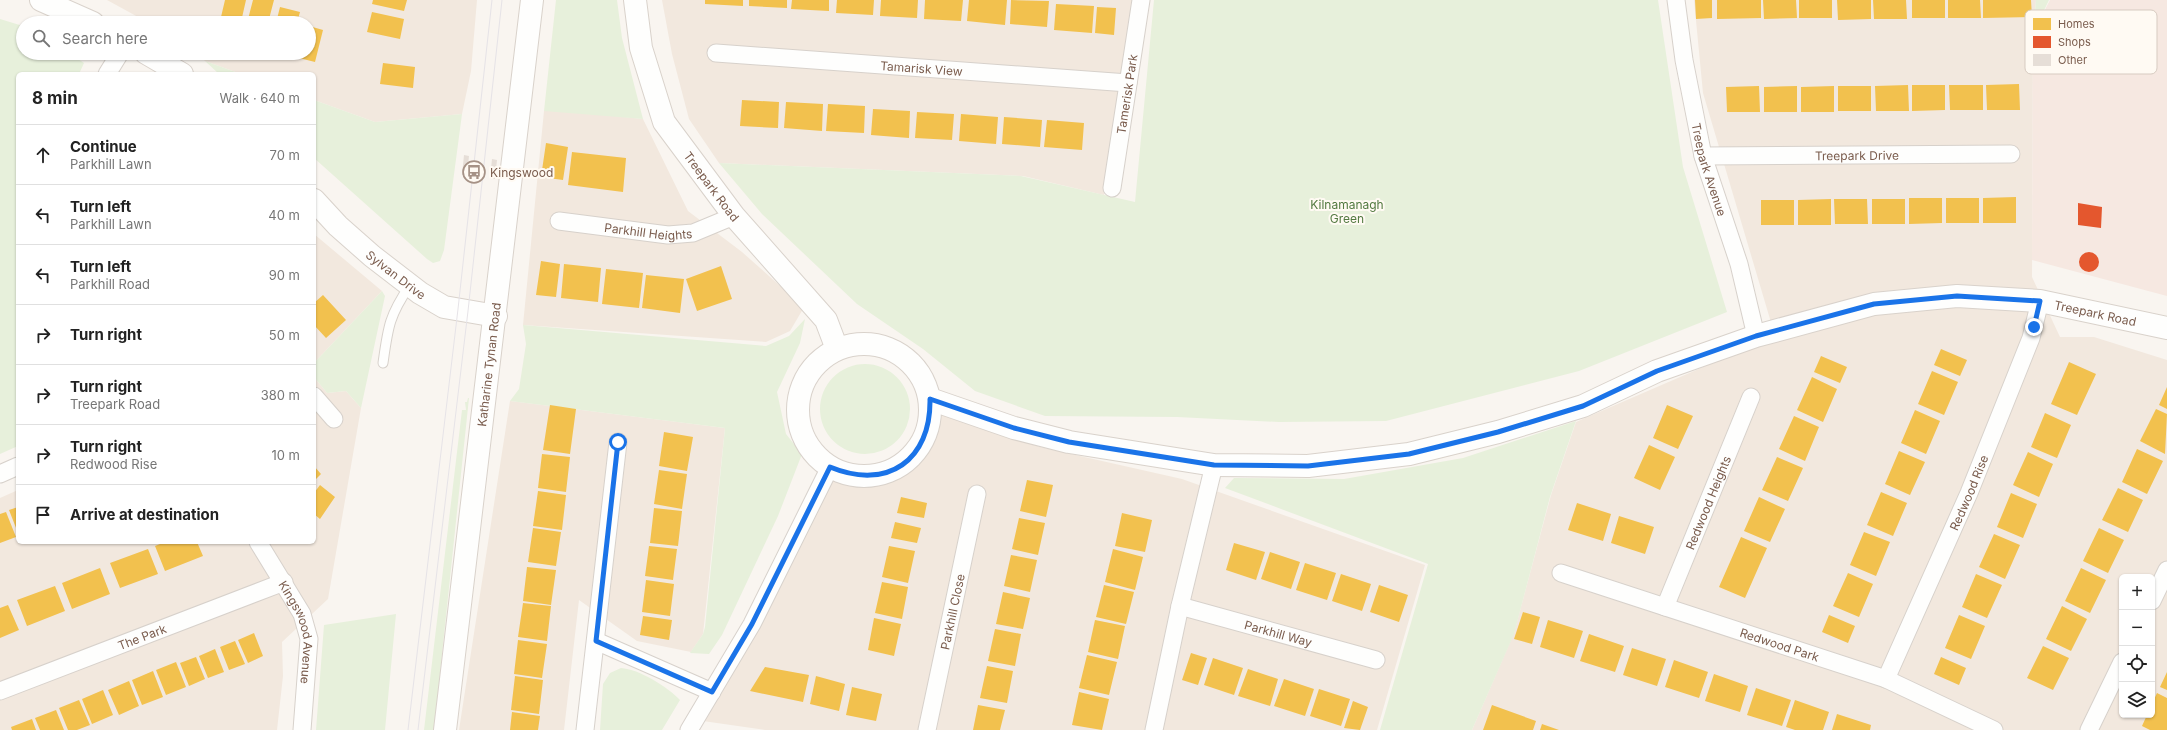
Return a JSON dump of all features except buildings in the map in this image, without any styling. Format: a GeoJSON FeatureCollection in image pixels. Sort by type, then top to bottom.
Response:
{"type":"FeatureCollection","features":[{"type":"Feature","properties":{"kind":"street"},"geometry":{"type":"LineString","coordinates":[[41,0],[77,16]]}},
{"type":"Feature","properties":{"kind":"street","name":"Katharine Tynan Road"},"geometry":{"type":"LineString","coordinates":[[446,730],[496,316],[532,0]]}},
{"type":"Feature","properties":{"kind":"street","name":"Treepark Road"},"geometry":{"type":"LineString","coordinates":[[635,0],[641,48],[664,122],[734,216],[826,320],[837,349]]}},
{"type":"Feature","properties":{"kind":"street","name":"Tamerisk Park"},"geometry":{"type":"LineString","coordinates":[[1112,188],[1141,0]]}},
{"type":"Feature","properties":{"kind":"street","name":"Treepark Avenue"},"geometry":{"type":"LineString","coordinates":[[1676,0],[1684,60],[1703,156],[1739,264],[1756,336]]}},
{"type":"Feature","properties":{"kind":"street","name":"Tamarisk View"},"geometry":{"type":"LineString","coordinates":[[716,53],[1128,83]]}},
{"type":"Feature","properties":{"kind":"street"},"geometry":{"type":"LineString","coordinates":[[108,72],[116,60]]}},
{"type":"Feature","properties":{"kind":"street"},"geometry":{"type":"LineString","coordinates":[[158,60],[179,72]]}},
{"type":"Feature","properties":{"kind":"street","name":"Treepark Drive"},"geometry":{"type":"LineString","coordinates":[[1703,156],[2011,154]]}},
{"type":"Feature","properties":{"kind":"street","name":"Sylvan Drive"},"geometry":{"type":"LineString","coordinates":[[316,202],[338,226],[410,285],[444,307],[496,316]]}},
{"type":"Feature","properties":{"kind":"street","name":"Parkhill Heights"},"geometry":{"type":"LineString","coordinates":[[559,221],[668,235],[693,233],[734,216]]}},
{"type":"Feature","properties":{"kind":"street","name":"Treepark Road"},"geometry":{"type":"LineString","coordinates":[[930,399],[1014,428],[1069,442],[1214,465],[1308,466],[1409,454],[1498,432],[1583,406],[1657,371],[1756,336],[1874,304],[1957,296],[2040,301],[2167,328]]}},
{"type":"Feature","properties":{"kind":"street","name":"Redwood Rise"},"geometry":{"type":"LineString","coordinates":[[1886,679],[1969,493],[2031,338],[2040,301]]}},
{"type":"Feature","properties":{"kind":"street"},"geometry":{"type":"LineString","coordinates":[[867,343],[886,347],[904,357],[918,371],[927,388],[930,399],[930,418],[925,437],[915,453],[904,463],[891,471],[866,476],[848,474],[830,467],[816,456],[806,443],[799,425],[798,406],[800,390],[808,374],[826,355],[837,349],[851,344],[867,343]]}},
{"type":"Feature","properties":{"kind":"street","name":"Redwood Heights"},"geometry":{"type":"LineString","coordinates":[[1665,607],[1751,397]]}},
{"type":"Feature","properties":{"kind":"street"},"geometry":{"type":"LineString","coordinates":[[316,398],[334,419]]}},
{"type":"Feature","properties":{"kind":"street"},"geometry":{"type":"LineString","coordinates":[[585,730],[618,442]]}},
{"type":"Feature","properties":{"kind":"street"},"geometry":{"type":"LineString","coordinates":[[1154,730],[1180,606],[1214,465]]}},
{"type":"Feature","properties":{"kind":"street"},"geometry":{"type":"LineString","coordinates":[[0,474],[16,467]]}},
{"type":"Feature","properties":{"kind":"street"},"geometry":{"type":"LineString","coordinates":[[689,730],[752,624],[830,467]]}},
{"type":"Feature","properties":{"kind":"street","name":"Parkhill Close"},"geometry":{"type":"LineString","coordinates":[[927,730],[977,494]]}},
{"type":"Feature","properties":{"kind":"street","name":"Kingswood Avenue"},"geometry":{"type":"LineString","coordinates":[[259,544],[284,582],[302,614],[309,639],[302,730]]}},
{"type":"Feature","properties":{"kind":"street"},"geometry":{"type":"LineString","coordinates":[[2155,595],[2167,570]]}},
{"type":"Feature","properties":{"kind":"street","name":"Redwood Park"},"geometry":{"type":"LineString","coordinates":[[1560,573],[1886,679],[1994,730]]}},
{"type":"Feature","properties":{"kind":"street","name":"The Park"},"geometry":{"type":"LineString","coordinates":[[0,691],[284,582]]}},
{"type":"Feature","properties":{"kind":"street","name":"Parkhill Way"},"geometry":{"type":"LineString","coordinates":[[1180,606],[1376,660]]}},
{"type":"Feature","properties":{"kind":"street"},"geometry":{"type":"LineString","coordinates":[[596,641],[712,692]]}},
{"type":"Feature","properties":{"kind":"street"},"geometry":{"type":"LineString","coordinates":[[2089,730],[2119,668]]}},
{"type":"Feature","properties":{"kind":"lane"},"geometry":{"type":"LineString","coordinates":[[383,363],[389,321],[396,304],[410,285]]}},
{"type":"Feature","properties":{"kind":"shaded area"},"geometry":{"type":"Polygon","coordinates":[[[107,0],[477,0],[471,71],[462,114],[375,122],[316,101],[316,72],[235,72],[204,60],[316,60],[316,16],[136,16],[107,0]]]}},
{"type":"Feature","properties":{"kind":"shaded area"},"geometry":{"type":"Polygon","coordinates":[[[662,0],[1135,0],[1104,195],[1023,176],[719,163],[689,119],[672,54],[662,0]]]}},
{"type":"Feature","properties":{"kind":"shaded area"},"geometry":{"type":"Polygon","coordinates":[[[1694,0],[2036,0],[2035,10],[2025,10],[2025,74],[2033,74],[2032,277],[2060,337],[2094,337],[2167,360],[2167,730],[1472,730],[1514,633],[1551,495],[1576,422],[1775,336],[1703,93],[1694,0]]]}},
{"type":"Feature","properties":{"kind":"shaded area"},"geometry":{"type":"Polygon","coordinates":[[[2050,0],[2167,0],[2167,296],[2032,260],[2033,74],[2157,74],[2157,10],[2045,10],[2050,0]]]}},
{"type":"Feature","properties":{"kind":"shaded area"},"geometry":{"type":"Polygon","coordinates":[[[549,109],[643,119],[688,211],[742,252],[788,293],[803,309],[790,331],[766,342],[523,325],[544,111],[549,109]]]}},
{"type":"Feature","properties":{"kind":"shaded area"},"geometry":{"type":"Polygon","coordinates":[[[316,236],[382,291],[316,361],[316,236]]]}},
{"type":"Feature","properties":{"kind":"shaded area"},"geometry":{"type":"Polygon","coordinates":[[[316,379],[327,393],[346,391],[361,408],[328,599],[282,642],[283,676],[277,730],[0,730],[0,498],[16,491],[16,544],[316,544],[316,379]]]}},
{"type":"Feature","properties":{"kind":"shaded area"},"geometry":{"type":"Polygon","coordinates":[[[510,401],[725,428],[703,634],[691,652],[637,641],[579,600],[564,730],[459,730],[510,401]]]}},
{"type":"Feature","properties":{"kind":"shaded area"},"geometry":{"type":"Polygon","coordinates":[[[932,410],[1040,447],[1182,479],[1425,565],[1377,730],[765,730],[689,719],[746,621],[826,463],[862,470],[894,463],[920,441],[932,410]]]}},
{"type":"Feature","properties":{"kind":"green space"},"geometry":{"type":"Polygon","coordinates":[[[556,0],[617,0],[622,38],[643,119],[544,111],[556,0]]]}},
{"type":"Feature","properties":{"kind":"green space","name":"Kilnamanagh Green"},"geometry":{"type":"Polygon","coordinates":[[[1154,0],[1658,0],[1683,167],[1727,312],[1579,371],[1386,421],[1279,422],[1177,417],[1045,416],[975,391],[923,349],[857,304],[762,214],[719,163],[1021,176],[1135,202],[1154,0]]]}},
{"type":"Feature","properties":{"kind":"green space"},"geometry":{"type":"Polygon","coordinates":[[[2036,0],[2049,0],[2044,10],[2035,10],[2036,0]]]}},
{"type":"Feature","properties":{"kind":"green space"},"geometry":{"type":"Polygon","coordinates":[[[0,19],[16,24],[16,60],[80,60],[84,63],[80,72],[16,72],[16,447],[0,454],[0,19]]]}},
{"type":"Feature","properties":{"kind":"green space"},"geometry":{"type":"Polygon","coordinates":[[[205,61],[235,72],[217,72],[205,61]]]}},
{"type":"Feature","properties":{"kind":"green space"},"geometry":{"type":"Polygon","coordinates":[[[316,101],[375,122],[462,114],[444,250],[440,261],[433,263],[316,160],[316,101]]]}},
{"type":"Feature","properties":{"kind":"green space"},"geometry":{"type":"Polygon","coordinates":[[[382,291],[385,296],[361,408],[346,391],[327,393],[316,379],[316,361],[382,291]]]}},
{"type":"Feature","properties":{"kind":"green space"},"geometry":{"type":"Polygon","coordinates":[[[805,319],[800,343],[777,392],[786,434],[802,454],[778,516],[722,635],[709,654],[690,653],[703,634],[705,627],[725,428],[510,401],[519,389],[526,344],[523,325],[766,346],[789,336],[805,319]]]}},
{"type":"Feature","properties":{"kind":"green space"},"geometry":{"type":"Polygon","coordinates":[[[865,364],[882,367],[897,377],[907,392],[910,409],[907,426],[897,441],[882,451],[865,454],[848,451],[833,441],[823,426],[820,409],[823,392],[833,377],[848,367],[865,364]]]}},
{"type":"Feature","properties":{"kind":"green space"},"geometry":{"type":"Polygon","coordinates":[[[468,398],[434,730],[424,730],[462,410],[466,410],[465,402],[467,402],[468,398]]]}},
{"type":"Feature","properties":{"kind":"green space"},"geometry":{"type":"Polygon","coordinates":[[[1576,421],[1550,497],[1514,634],[1472,730],[1380,730],[1428,564],[1225,488],[1234,478],[1344,479],[1463,458],[1576,421]]]}},
{"type":"Feature","properties":{"kind":"green space"},"geometry":{"type":"Polygon","coordinates":[[[396,614],[385,730],[316,730],[324,625],[396,614]]]}},
{"type":"Feature","properties":{"kind":"green space"},"geometry":{"type":"Polygon","coordinates":[[[621,668],[644,675],[668,690],[680,700],[662,730],[600,730],[603,684],[610,673],[621,668]]]}},
{"type":"Feature","properties":{"kind":"tram line"},"geometry":{"type":"LineString","coordinates":[[408,730],[458,309],[492,0]]}},
{"type":"Feature","properties":{"kind":"tram line"},"geometry":{"type":"LineString","coordinates":[[418,730],[468,311],[502,0]]}},
{"type":"Feature","properties":{"kind":"place","name":"Kingswood"},"geometry":{"type":"Point","coordinates":[474,172]}},
{"type":"Feature","properties":{"kind":"route"},"geometry":{"type":"LineString","coordinates":[[618,442],[596,641],[712,692],[752,624],[830,467],[848,474],[866,476],[879,475],[891,471],[904,463],[915,453],[925,437],[930,418],[930,399],[1014,428],[1069,442],[1214,465],[1308,466],[1409,454],[1498,432],[1583,406],[1657,371],[1709,352],[1756,336],[1874,304],[1957,296],[2040,301],[2034,327]]}}]}
